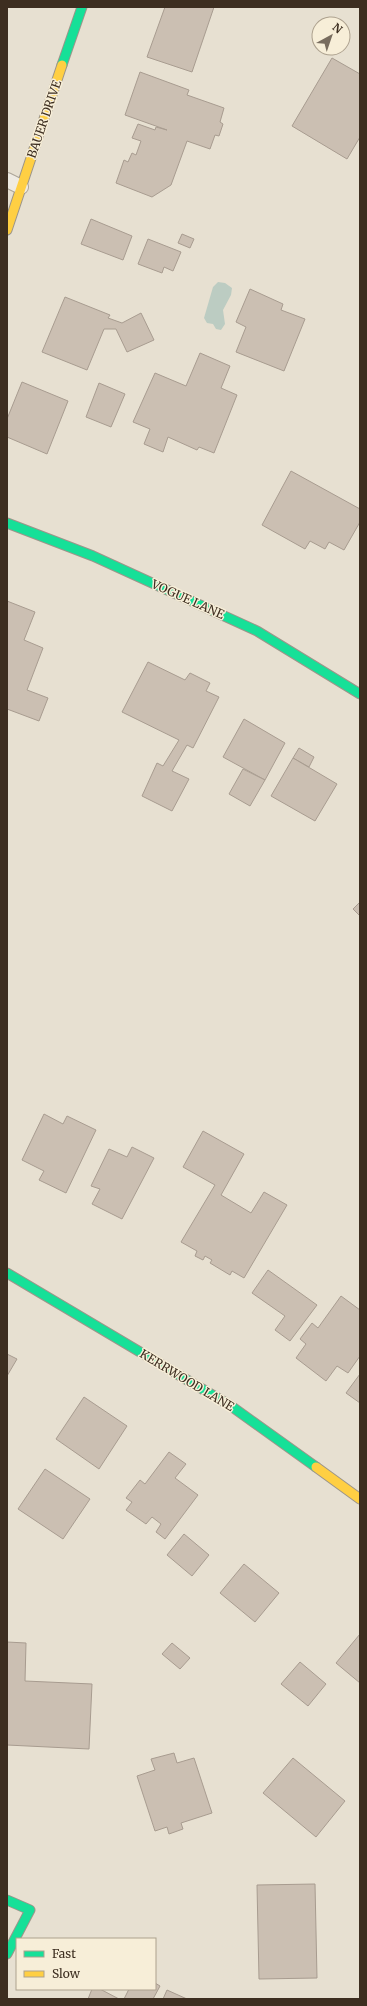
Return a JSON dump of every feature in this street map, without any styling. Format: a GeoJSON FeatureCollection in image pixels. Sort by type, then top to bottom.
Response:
{"type":"FeatureCollection","features":[{"type":"Feature","properties":{"kind":"street","name":"BAUER DRIVE"},"geometry":{"type":"LineString","coordinates":[[7,230],[82,7]]}},
{"type":"Feature","properties":{"kind":"street","name":"VOGUE LANE"},"geometry":{"type":"LineString","coordinates":[[7,523],[93,556],[257,631],[360,694]]}},
{"type":"Feature","properties":{"kind":"street","name":"KERRWOOD LANE"},"geometry":{"type":"LineString","coordinates":[[7,1273],[231,1406],[360,1499]]}},
{"type":"Feature","properties":{"kind":"street"},"geometry":{"type":"LineString","coordinates":[[7,1900],[30,1910],[7,1954]]}},
{"type":"Feature","properties":{"kind":"lane"},"geometry":{"type":"LineString","coordinates":[[7,180],[22,187]]}},
{"type":"Feature","properties":{"kind":"shaded area"},"geometry":{"type":"Polygon","coordinates":[[[218,282],[225,283],[232,288],[231,295],[223,310],[225,324],[221,330],[216,329],[213,324],[207,323],[204,318],[213,287],[218,282]]]}},
{"type":"Feature","properties":{"kind":"building"},"geometry":{"type":"Polygon","coordinates":[[[165,7],[214,7],[192,72],[147,57],[165,7]]]}},
{"type":"Feature","properties":{"kind":"building"},"geometry":{"type":"Polygon","coordinates":[[[332,58],[360,74],[360,137],[347,159],[292,126],[332,58]]]}},
{"type":"Feature","properties":{"kind":"building"},"geometry":{"type":"Polygon","coordinates":[[[140,72],[189,90],[187,95],[224,108],[220,122],[223,124],[219,136],[215,135],[210,149],[187,141],[171,185],[152,197],[116,183],[124,160],[128,162],[132,153],[136,155],[141,141],[132,138],[138,124],[155,130],[156,127],[167,130],[125,115],[140,72]]]}},
{"type":"Feature","properties":{"kind":"building"},"geometry":{"type":"Polygon","coordinates":[[[91,219],[132,236],[123,260],[81,244],[91,219]]]}},
{"type":"Feature","properties":{"kind":"building"},"geometry":{"type":"Polygon","coordinates":[[[182,234],[194,239],[190,248],[178,243],[182,234]]]}},
{"type":"Feature","properties":{"kind":"building"},"geometry":{"type":"Polygon","coordinates":[[[148,239],[181,252],[173,271],[164,267],[162,273],[138,264],[148,239]]]}},
{"type":"Feature","properties":{"kind":"building"},"geometry":{"type":"Polygon","coordinates":[[[250,289],[283,304],[281,310],[305,319],[284,371],[236,352],[246,327],[236,322],[250,289]]]}},
{"type":"Feature","properties":{"kind":"building"},"geometry":{"type":"Polygon","coordinates":[[[65,297],[110,315],[108,318],[122,323],[141,313],[154,340],[127,352],[116,329],[104,329],[87,370],[42,352],[65,297]]]}},
{"type":"Feature","properties":{"kind":"building"},"geometry":{"type":"Polygon","coordinates":[[[200,353],[230,366],[221,388],[237,395],[214,453],[199,447],[197,450],[168,437],[163,452],[144,444],[150,429],[133,422],[155,373],[186,386],[200,353]]]}},
{"type":"Feature","properties":{"kind":"building"},"geometry":{"type":"Polygon","coordinates":[[[22,382],[68,401],[47,454],[7,437],[7,419],[22,382]]]}},
{"type":"Feature","properties":{"kind":"building"},"geometry":{"type":"Polygon","coordinates":[[[99,383],[125,394],[111,427],[86,417],[99,383]]]}},
{"type":"Feature","properties":{"kind":"building"},"geometry":{"type":"Polygon","coordinates":[[[291,471],[360,509],[360,522],[344,550],[329,542],[325,549],[310,541],[305,549],[262,525],[291,471]]]}},
{"type":"Feature","properties":{"kind":"building"},"geometry":{"type":"Polygon","coordinates":[[[7,601],[35,612],[24,640],[43,648],[27,690],[48,698],[39,721],[7,709],[7,601]]]}},
{"type":"Feature","properties":{"kind":"building"},"geometry":{"type":"Polygon","coordinates":[[[148,662],[185,680],[190,673],[210,683],[206,691],[219,697],[193,748],[187,745],[172,771],[189,779],[172,811],[142,796],[157,763],[163,766],[179,740],[122,712],[148,662]]]}},
{"type":"Feature","properties":{"kind":"building"},"geometry":{"type":"Polygon","coordinates":[[[244,719],[285,743],[265,780],[223,757],[244,719]]]}},
{"type":"Feature","properties":{"kind":"building"},"geometry":{"type":"Polygon","coordinates":[[[299,748],[314,757],[309,767],[293,758],[299,748]]]}},
{"type":"Feature","properties":{"kind":"building"},"geometry":{"type":"Polygon","coordinates":[[[293,758],[337,784],[315,821],[271,796],[293,758]]]}},
{"type":"Feature","properties":{"kind":"building"},"geometry":{"type":"Polygon","coordinates":[[[243,769],[265,780],[250,806],[229,794],[243,769]]]}},
{"type":"Feature","properties":{"kind":"building"},"geometry":{"type":"Polygon","coordinates":[[[359,903],[360,904],[360,916],[353,909],[359,903]]]}},
{"type":"Feature","properties":{"kind":"building"},"geometry":{"type":"Polygon","coordinates":[[[44,1114],[63,1124],[67,1116],[96,1130],[66,1193],[39,1180],[44,1171],[22,1160],[44,1114]]]}},
{"type":"Feature","properties":{"kind":"building"},"geometry":{"type":"Polygon","coordinates":[[[203,1131],[244,1154],[221,1195],[251,1213],[264,1192],[287,1205],[244,1278],[232,1271],[230,1275],[210,1263],[212,1260],[205,1256],[203,1260],[195,1256],[197,1251],[181,1242],[215,1185],[183,1167],[203,1131]]]}},
{"type":"Feature","properties":{"kind":"building"},"geometry":{"type":"Polygon","coordinates":[[[132,1147],[154,1158],[122,1219],[92,1204],[100,1189],[91,1186],[109,1149],[127,1157],[132,1147]]]}},
{"type":"Feature","properties":{"kind":"building"},"geometry":{"type":"Polygon","coordinates":[[[268,1270],[317,1305],[290,1341],[275,1330],[285,1316],[252,1293],[268,1270]]]}},
{"type":"Feature","properties":{"kind":"building"},"geometry":{"type":"Polygon","coordinates":[[[341,1296],[360,1310],[360,1356],[348,1373],[337,1366],[326,1381],[296,1358],[306,1344],[300,1339],[312,1323],[318,1328],[341,1296]]]}},
{"type":"Feature","properties":{"kind":"building"},"geometry":{"type":"Polygon","coordinates":[[[7,1354],[17,1359],[7,1376],[7,1354]]]}},
{"type":"Feature","properties":{"kind":"building"},"geometry":{"type":"Polygon","coordinates":[[[360,1374],[360,1403],[346,1393],[360,1374]]]}},
{"type":"Feature","properties":{"kind":"building"},"geometry":{"type":"Polygon","coordinates":[[[84,1397],[127,1426],[99,1469],[56,1439],[84,1397]]]}},
{"type":"Feature","properties":{"kind":"building"},"geometry":{"type":"Polygon","coordinates":[[[169,1452],[186,1464],[175,1478],[198,1495],[165,1539],[156,1532],[161,1524],[152,1517],[146,1524],[126,1510],[132,1502],[126,1498],[140,1480],[145,1484],[169,1452]]]}},
{"type":"Feature","properties":{"kind":"building"},"geometry":{"type":"Polygon","coordinates":[[[45,1469],[90,1499],[63,1539],[18,1509],[45,1469]]]}},
{"type":"Feature","properties":{"kind":"building"},"geometry":{"type":"Polygon","coordinates":[[[184,1534],[209,1555],[192,1576],[167,1555],[184,1534]]]}},
{"type":"Feature","properties":{"kind":"building"},"geometry":{"type":"Polygon","coordinates":[[[244,1564],[279,1593],[255,1622],[220,1593],[244,1564]]]}},
{"type":"Feature","properties":{"kind":"building"},"geometry":{"type":"Polygon","coordinates":[[[360,1634],[360,1683],[336,1663],[360,1634]]]}},
{"type":"Feature","properties":{"kind":"building"},"geometry":{"type":"Polygon","coordinates":[[[7,1642],[26,1643],[25,1681],[92,1684],[89,1749],[7,1745],[7,1642]]]}},
{"type":"Feature","properties":{"kind":"building"},"geometry":{"type":"Polygon","coordinates":[[[172,1643],[190,1658],[180,1669],[162,1654],[172,1643]]]}},
{"type":"Feature","properties":{"kind":"building"},"geometry":{"type":"Polygon","coordinates":[[[300,1662],[326,1684],[308,1706],[281,1684],[300,1662]]]}},
{"type":"Feature","properties":{"kind":"building"},"geometry":{"type":"Polygon","coordinates":[[[174,1753],[177,1763],[194,1758],[212,1813],[181,1823],[183,1829],[169,1834],[167,1827],[155,1831],[137,1776],[155,1770],[151,1759],[174,1753]]]}},
{"type":"Feature","properties":{"kind":"building"},"geometry":{"type":"Polygon","coordinates":[[[293,1758],[345,1801],[316,1837],[263,1793],[293,1758]]]}},
{"type":"Feature","properties":{"kind":"building"},"geometry":{"type":"Polygon","coordinates":[[[315,1884],[317,1978],[259,1979],[257,1885],[315,1884]]]}},
{"type":"Feature","properties":{"kind":"building"},"geometry":{"type":"Polygon","coordinates":[[[156,1984],[160,1986],[153,1999],[124,1999],[128,1990],[156,1990],[156,1984]]]}},
{"type":"Feature","properties":{"kind":"building"},"geometry":{"type":"Polygon","coordinates":[[[92,1990],[102,1990],[119,1999],[88,1999],[92,1990]]]}},
{"type":"Feature","properties":{"kind":"building"},"geometry":{"type":"Polygon","coordinates":[[[167,1990],[187,1999],[163,1999],[167,1990]]]}},
{"type":"Feature","properties":{"kind":"traffic: fast"},"geometry":{"type":"LineString","coordinates":[[62,65],[82,7]]}},
{"type":"Feature","properties":{"kind":"traffic: fast"},"geometry":{"type":"LineString","coordinates":[[7,523],[93,556],[257,631],[360,694]]}},
{"type":"Feature","properties":{"kind":"traffic: fast"},"geometry":{"type":"LineString","coordinates":[[7,1273],[231,1406],[316,1467]]}},
{"type":"Feature","properties":{"kind":"traffic: fast"},"geometry":{"type":"LineString","coordinates":[[7,1900],[30,1910],[7,1954]]}},
{"type":"Feature","properties":{"kind":"traffic: slow"},"geometry":{"type":"LineString","coordinates":[[7,230],[62,65]]}},
{"type":"Feature","properties":{"kind":"traffic: slow"},"geometry":{"type":"LineString","coordinates":[[316,1467],[360,1499]]}}]}
